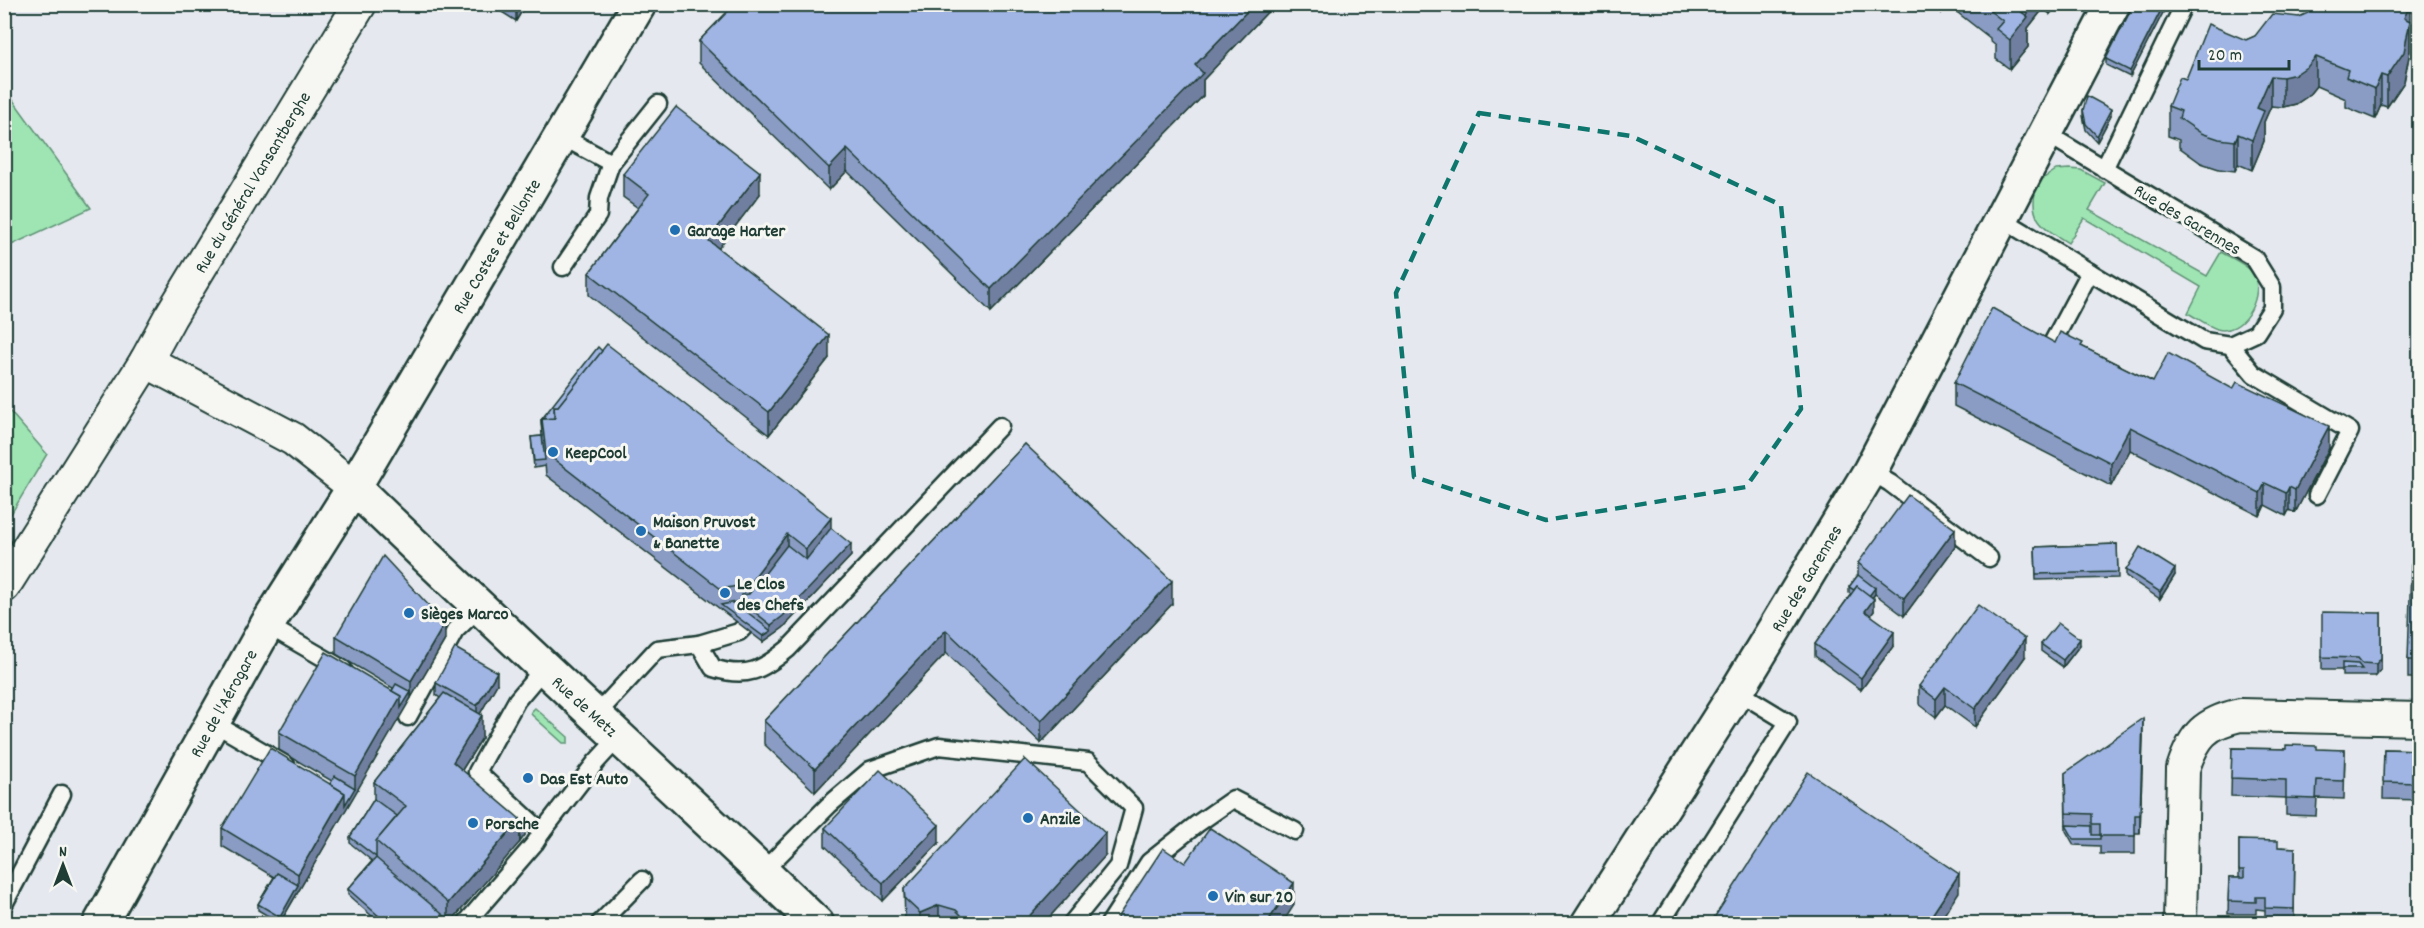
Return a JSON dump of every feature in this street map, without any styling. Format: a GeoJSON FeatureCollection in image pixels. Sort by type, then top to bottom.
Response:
{"type":"FeatureCollection","features":[{"type":"Feature","properties":{"kind":"main road","name":"Rue Costes et Bellonte"},"geometry":{"type":"LineString","coordinates":[[354,487],[639,4]]}},
{"type":"Feature","properties":{"kind":"main road","name":"Rue des Garennes"},"geometry":{"type":"LineString","coordinates":[[1588,924],[1737,691],[1870,471],[2113,4]]}},
{"type":"Feature","properties":{"kind":"main road","name":"Rue de Metz"},"geometry":{"type":"LineString","coordinates":[[354,487],[479,608],[763,871],[817,924]]}},
{"type":"Feature","properties":{"kind":"main road","name":"Rue de l'Aérogare"},"geometry":{"type":"LineString","coordinates":[[100,924],[267,625],[354,487]]}},
{"type":"Feature","properties":{"kind":"street","name":"Rue du Général Vansantberghe"},"geometry":{"type":"LineString","coordinates":[[4,586],[146,361],[170,317],[360,4]]}},
{"type":"Feature","properties":{"kind":"street"},"geometry":{"type":"LineString","coordinates":[[146,361],[293,439],[354,487]]}},
{"type":"Feature","properties":{"kind":"street"},"geometry":{"type":"LineString","coordinates":[[2180,924],[2183,769],[2189,750],[2201,732],[2219,720],[2240,715],[2420,719]]}},
{"type":"Feature","properties":{"kind":"lane"},"geometry":{"type":"LineString","coordinates":[[2104,169],[2184,5]]}},
{"type":"Feature","properties":{"kind":"lane"},"geometry":{"type":"LineString","coordinates":[[562,267],[598,215],[599,198],[610,163],[658,104]]}},
{"type":"Feature","properties":{"kind":"lane","name":"Rue des Garennes"},"geometry":{"type":"LineString","coordinates":[[2047,134],[2254,258],[2272,287],[2272,308],[2256,333],[2230,345]]}},
{"type":"Feature","properties":{"kind":"lane"},"geometry":{"type":"LineString","coordinates":[[561,136],[610,163]]}},
{"type":"Feature","properties":{"kind":"lane"},"geometry":{"type":"LineString","coordinates":[[2002,219],[2204,341],[2230,345],[2254,374],[2350,431],[2317,495]]}},
{"type":"Feature","properties":{"kind":"lane"},"geometry":{"type":"LineString","coordinates":[[2049,349],[2090,273]]}},
{"type":"Feature","properties":{"kind":"lane"},"geometry":{"type":"LineString","coordinates":[[699,644],[713,668],[731,674],[751,672],[769,664],[788,649],[1000,426]]}},
{"type":"Feature","properties":{"kind":"lane"},"geometry":{"type":"LineString","coordinates":[[1870,471],[1890,483],[1989,558]]}},
{"type":"Feature","properties":{"kind":"lane"},"geometry":{"type":"LineString","coordinates":[[408,717],[455,631],[479,608]]}},
{"type":"Feature","properties":{"kind":"lane"},"geometry":{"type":"LineString","coordinates":[[595,716],[657,649],[699,644],[739,632],[756,615]]}},
{"type":"Feature","properties":{"kind":"lane"},"geometry":{"type":"LineString","coordinates":[[267,625],[358,677]]}},
{"type":"Feature","properties":{"kind":"lane"},"geometry":{"type":"LineString","coordinates":[[542,832],[477,772],[517,700],[544,668]]}},
{"type":"Feature","properties":{"kind":"lane"},"geometry":{"type":"LineString","coordinates":[[1660,924],[1788,722],[1737,691]]}},
{"type":"Feature","properties":{"kind":"lane"},"geometry":{"type":"LineString","coordinates":[[212,722],[303,775]]}},
{"type":"Feature","properties":{"kind":"lane"},"geometry":{"type":"LineString","coordinates":[[465,924],[535,843],[596,762],[619,737]]}},
{"type":"Feature","properties":{"kind":"lane"},"geometry":{"type":"LineString","coordinates":[[763,871],[829,805],[870,770],[939,746],[1088,762],[1134,808],[1118,866],[1071,924]]}},
{"type":"Feature","properties":{"kind":"lane"},"geometry":{"type":"LineString","coordinates":[[4,904],[62,794]]}},
{"type":"Feature","properties":{"kind":"lane"},"geometry":{"type":"LineString","coordinates":[[1109,924],[1149,862],[1233,799],[1295,831]]}},
{"type":"Feature","properties":{"kind":"lane"},"geometry":{"type":"LineString","coordinates":[[599,924],[642,880]]}},
{"type":"Feature","properties":{"kind":"highlighted area"},"geometry":{"type":"Polygon","coordinates":[[[1479,113],[1631,136],[1781,205],[1801,409],[1746,487],[1546,520],[1414,477],[1396,293],[1479,113]]]}},
{"type":"Feature","properties":{"kind":"green space"},"geometry":{"type":"Polygon","coordinates":[[[5,89],[91,208],[4,248],[5,89]]]}},
{"type":"Feature","properties":{"kind":"green space"},"geometry":{"type":"Polygon","coordinates":[[[2056,170],[2081,170],[2105,183],[2089,210],[2207,276],[2221,252],[2249,269],[2255,277],[2257,286],[2253,305],[2248,314],[2235,327],[2226,330],[2217,329],[2188,313],[2201,287],[2084,218],[2068,243],[2050,231],[2038,219],[2035,212],[2038,182],[2056,170]]]}},
{"type":"Feature","properties":{"kind":"green space"},"geometry":{"type":"Polygon","coordinates":[[[5,406],[47,454],[4,524],[5,406]]]}},
{"type":"Feature","properties":{"kind":"green space"},"geometry":{"type":"Polygon","coordinates":[[[535,708],[568,737],[568,743],[563,743],[532,715],[531,712],[535,708]]]}},
{"type":"Feature","properties":{"kind":"building"},"geometry":{"type":"Polygon","coordinates":[[[735,4],[1254,4],[1195,65],[1203,73],[991,289],[847,149],[829,168],[699,41],[735,4]]]}},
{"type":"Feature","properties":{"kind":"building"},"geometry":{"type":"Polygon","coordinates":[[[1986,4],[2017,4],[2015,7],[2028,17],[2010,40],[1996,29],[2003,21],[1990,11],[1992,9],[1986,4]]]}},
{"type":"Feature","properties":{"kind":"building"},"geometry":{"type":"Polygon","coordinates":[[[2134,4],[2164,4],[2130,71],[2106,59],[2134,4]]]}},
{"type":"Feature","properties":{"kind":"building"},"geometry":{"type":"Polygon","coordinates":[[[2312,4],[2410,5],[2404,18],[2410,21],[2404,52],[2387,77],[2381,75],[2375,89],[2346,77],[2348,70],[2316,57],[2296,74],[2283,77],[2271,76],[2257,108],[2264,111],[2252,140],[2238,134],[2235,141],[2201,133],[2179,118],[2181,111],[2168,106],[2180,77],[2186,79],[2208,24],[2246,40],[2255,36],[2272,14],[2299,17],[2308,13],[2312,4]]]}},
{"type":"Feature","properties":{"kind":"building"},"geometry":{"type":"Polygon","coordinates":[[[2087,96],[2111,109],[2097,136],[2086,124],[2083,110],[2087,96]]]}},
{"type":"Feature","properties":{"kind":"building"},"geometry":{"type":"Polygon","coordinates":[[[676,107],[760,172],[708,240],[829,335],[769,412],[589,273],[649,194],[623,174],[676,107]]]}},
{"type":"Feature","properties":{"kind":"building"},"geometry":{"type":"Polygon","coordinates":[[[1992,308],[2055,343],[2060,332],[2083,343],[2081,346],[2153,382],[2168,353],[2233,389],[2237,382],[2329,426],[2295,490],[2289,487],[2286,493],[2265,483],[2260,493],[2130,427],[2111,463],[1954,383],[1992,308]]]}},
{"type":"Feature","properties":{"kind":"building"},"geometry":{"type":"Polygon","coordinates":[[[607,344],[831,518],[806,549],[787,534],[749,584],[721,589],[546,453],[542,419],[555,418],[554,406],[558,406],[607,344]]]}},
{"type":"Feature","properties":{"kind":"building"},"geometry":{"type":"Polygon","coordinates":[[[598,347],[602,351],[558,406],[554,406],[554,418],[542,419],[542,430],[541,420],[598,347]]]}},
{"type":"Feature","properties":{"kind":"building"},"geometry":{"type":"Polygon","coordinates":[[[542,436],[545,460],[534,461],[531,437],[542,436]]]}},
{"type":"Feature","properties":{"kind":"building"},"geometry":{"type":"Polygon","coordinates":[[[1025,444],[1172,581],[1041,721],[946,630],[815,769],[764,721],[1025,444]]]}},
{"type":"Feature","properties":{"kind":"building"},"geometry":{"type":"Polygon","coordinates":[[[1908,495],[1955,529],[1904,598],[1858,563],[1908,495]]]}},
{"type":"Feature","properties":{"kind":"building"},"geometry":{"type":"Polygon","coordinates":[[[831,528],[851,544],[783,616],[771,625],[742,602],[742,595],[749,594],[787,545],[806,560],[831,528]]]}},
{"type":"Feature","properties":{"kind":"building"},"geometry":{"type":"Polygon","coordinates":[[[2117,544],[2118,572],[2036,574],[2035,547],[2117,544]]]}},
{"type":"Feature","properties":{"kind":"building"},"geometry":{"type":"Polygon","coordinates":[[[2140,547],[2175,569],[2160,592],[2126,570],[2140,547]]]}},
{"type":"Feature","properties":{"kind":"building"},"geometry":{"type":"Polygon","coordinates":[[[383,556],[445,623],[411,681],[336,636],[383,556]]]}},
{"type":"Feature","properties":{"kind":"building"},"geometry":{"type":"Polygon","coordinates":[[[2411,565],[2420,566],[2420,660],[2408,660],[2411,565]]]}},
{"type":"Feature","properties":{"kind":"building"},"geometry":{"type":"Polygon","coordinates":[[[1858,575],[1875,588],[1869,596],[1857,586],[1854,590],[1849,587],[1858,575]]]}},
{"type":"Feature","properties":{"kind":"building"},"geometry":{"type":"Polygon","coordinates":[[[1857,586],[1874,599],[1865,611],[1894,632],[1861,678],[1815,644],[1857,586]]]}},
{"type":"Feature","properties":{"kind":"building"},"geometry":{"type":"Polygon","coordinates":[[[742,601],[742,608],[771,631],[763,636],[721,605],[742,601]]]}},
{"type":"Feature","properties":{"kind":"building"},"geometry":{"type":"Polygon","coordinates":[[[1978,605],[2025,639],[1975,709],[1945,687],[1936,699],[1919,686],[1978,605]]]}},
{"type":"Feature","properties":{"kind":"building"},"geometry":{"type":"Polygon","coordinates":[[[2322,612],[2381,613],[2381,658],[2376,664],[2362,663],[2358,658],[2322,657],[2322,612]]]}},
{"type":"Feature","properties":{"kind":"building"},"geometry":{"type":"Polygon","coordinates":[[[2058,623],[2080,639],[2063,660],[2041,644],[2058,623]]]}},
{"type":"Feature","properties":{"kind":"building"},"geometry":{"type":"Polygon","coordinates":[[[455,648],[497,672],[477,706],[436,683],[455,648]]]}},
{"type":"Feature","properties":{"kind":"building"},"geometry":{"type":"Polygon","coordinates":[[[326,652],[401,696],[355,776],[279,732],[326,652]]]}},
{"type":"Feature","properties":{"kind":"building"},"geometry":{"type":"Polygon","coordinates":[[[2342,663],[2358,664],[2362,669],[2342,669],[2342,663]]]}},
{"type":"Feature","properties":{"kind":"building"},"geometry":{"type":"Polygon","coordinates":[[[396,684],[411,692],[401,708],[401,696],[392,691],[396,684]]]}},
{"type":"Feature","properties":{"kind":"building"},"geometry":{"type":"Polygon","coordinates":[[[444,693],[482,715],[453,762],[520,819],[448,903],[376,841],[406,806],[374,782],[444,693]]]}},
{"type":"Feature","properties":{"kind":"building"},"geometry":{"type":"Polygon","coordinates":[[[2143,718],[2140,815],[2135,815],[2135,836],[2100,836],[2100,824],[2092,824],[2092,814],[2066,813],[2065,773],[2143,718]]]}},
{"type":"Feature","properties":{"kind":"building"},"geometry":{"type":"Polygon","coordinates":[[[2286,745],[2345,750],[2344,781],[2317,780],[2316,799],[2286,798],[2286,780],[2231,778],[2232,748],[2286,749],[2286,745]]]}},
{"type":"Feature","properties":{"kind":"building"},"geometry":{"type":"Polygon","coordinates":[[[270,748],[345,793],[298,874],[222,828],[270,748]]]}},
{"type":"Feature","properties":{"kind":"building"},"geometry":{"type":"Polygon","coordinates":[[[2384,749],[2420,750],[2420,780],[2417,783],[2383,782],[2384,749]]]}},
{"type":"Feature","properties":{"kind":"building","name":"Anzile"},"geometry":{"type":"Polygon","coordinates":[[[1025,759],[1105,833],[1022,924],[964,924],[961,915],[956,910],[939,905],[920,913],[905,899],[904,889],[1025,759]]]}},
{"type":"Feature","properties":{"kind":"building"},"geometry":{"type":"Polygon","coordinates":[[[880,770],[939,825],[883,883],[825,828],[880,770]]]}},
{"type":"Feature","properties":{"kind":"building"},"geometry":{"type":"Polygon","coordinates":[[[1808,772],[1959,874],[1926,924],[1710,924],[1808,772]]]}},
{"type":"Feature","properties":{"kind":"building"},"geometry":{"type":"Polygon","coordinates":[[[335,776],[355,788],[345,805],[345,793],[330,784],[335,776]]]}},
{"type":"Feature","properties":{"kind":"building"},"geometry":{"type":"Polygon","coordinates":[[[374,799],[397,816],[376,841],[376,857],[350,837],[374,799]]]}},
{"type":"Feature","properties":{"kind":"building"},"geometry":{"type":"Polygon","coordinates":[[[520,823],[525,828],[520,835],[520,823]]]}},
{"type":"Feature","properties":{"kind":"building"},"geometry":{"type":"Polygon","coordinates":[[[2066,825],[2092,826],[2092,835],[2100,835],[2100,839],[2074,839],[2066,825]]]}},
{"type":"Feature","properties":{"kind":"building","name":"Vin sur 20"},"geometry":{"type":"Polygon","coordinates":[[[1210,828],[1294,883],[1266,924],[1113,924],[1163,848],[1185,863],[1210,828]]]}},
{"type":"Feature","properties":{"kind":"building"},"geometry":{"type":"Polygon","coordinates":[[[2239,840],[2278,841],[2278,847],[2295,848],[2294,909],[2265,908],[2265,897],[2256,897],[2256,902],[2228,901],[2229,878],[2244,878],[2244,870],[2239,870],[2239,840]]]}},
{"type":"Feature","properties":{"kind":"building"},"geometry":{"type":"Polygon","coordinates":[[[376,858],[448,919],[443,924],[388,924],[348,889],[376,858]]]}},
{"type":"Feature","properties":{"kind":"building"},"geometry":{"type":"Polygon","coordinates":[[[277,873],[298,885],[280,917],[258,904],[277,873]]]}},
{"type":"Feature","properties":{"kind":"building"},"geometry":{"type":"Polygon","coordinates":[[[1964,916],[1977,924],[1959,924],[1964,916]]]}},
{"type":"Feature","properties":{"kind":"place","name":"Garage Harter"},"geometry":{"type":"Point","coordinates":[675,230]}},
{"type":"Feature","properties":{"kind":"place","name":"KeepCool"},"geometry":{"type":"Point","coordinates":[553,452]}},
{"type":"Feature","properties":{"kind":"place","name":"Maison Pruvost & Banette"},"geometry":{"type":"Point","coordinates":[641,531]}},
{"type":"Feature","properties":{"kind":"place","name":"Le Clos des Chefs"},"geometry":{"type":"Point","coordinates":[725,593]}},
{"type":"Feature","properties":{"kind":"place","name":"Sièges Marco"},"geometry":{"type":"Point","coordinates":[409,613]}},
{"type":"Feature","properties":{"kind":"place","name":"Das Est Auto"},"geometry":{"type":"Point","coordinates":[528,778]}},
{"type":"Feature","properties":{"kind":"place","name":"Anzile"},"geometry":{"type":"Point","coordinates":[1028,818]}},
{"type":"Feature","properties":{"kind":"place","name":"Porsche"},"geometry":{"type":"Point","coordinates":[473,823]}},
{"type":"Feature","properties":{"kind":"place","name":"Vin sur 20"},"geometry":{"type":"Point","coordinates":[1213,896]}}]}
